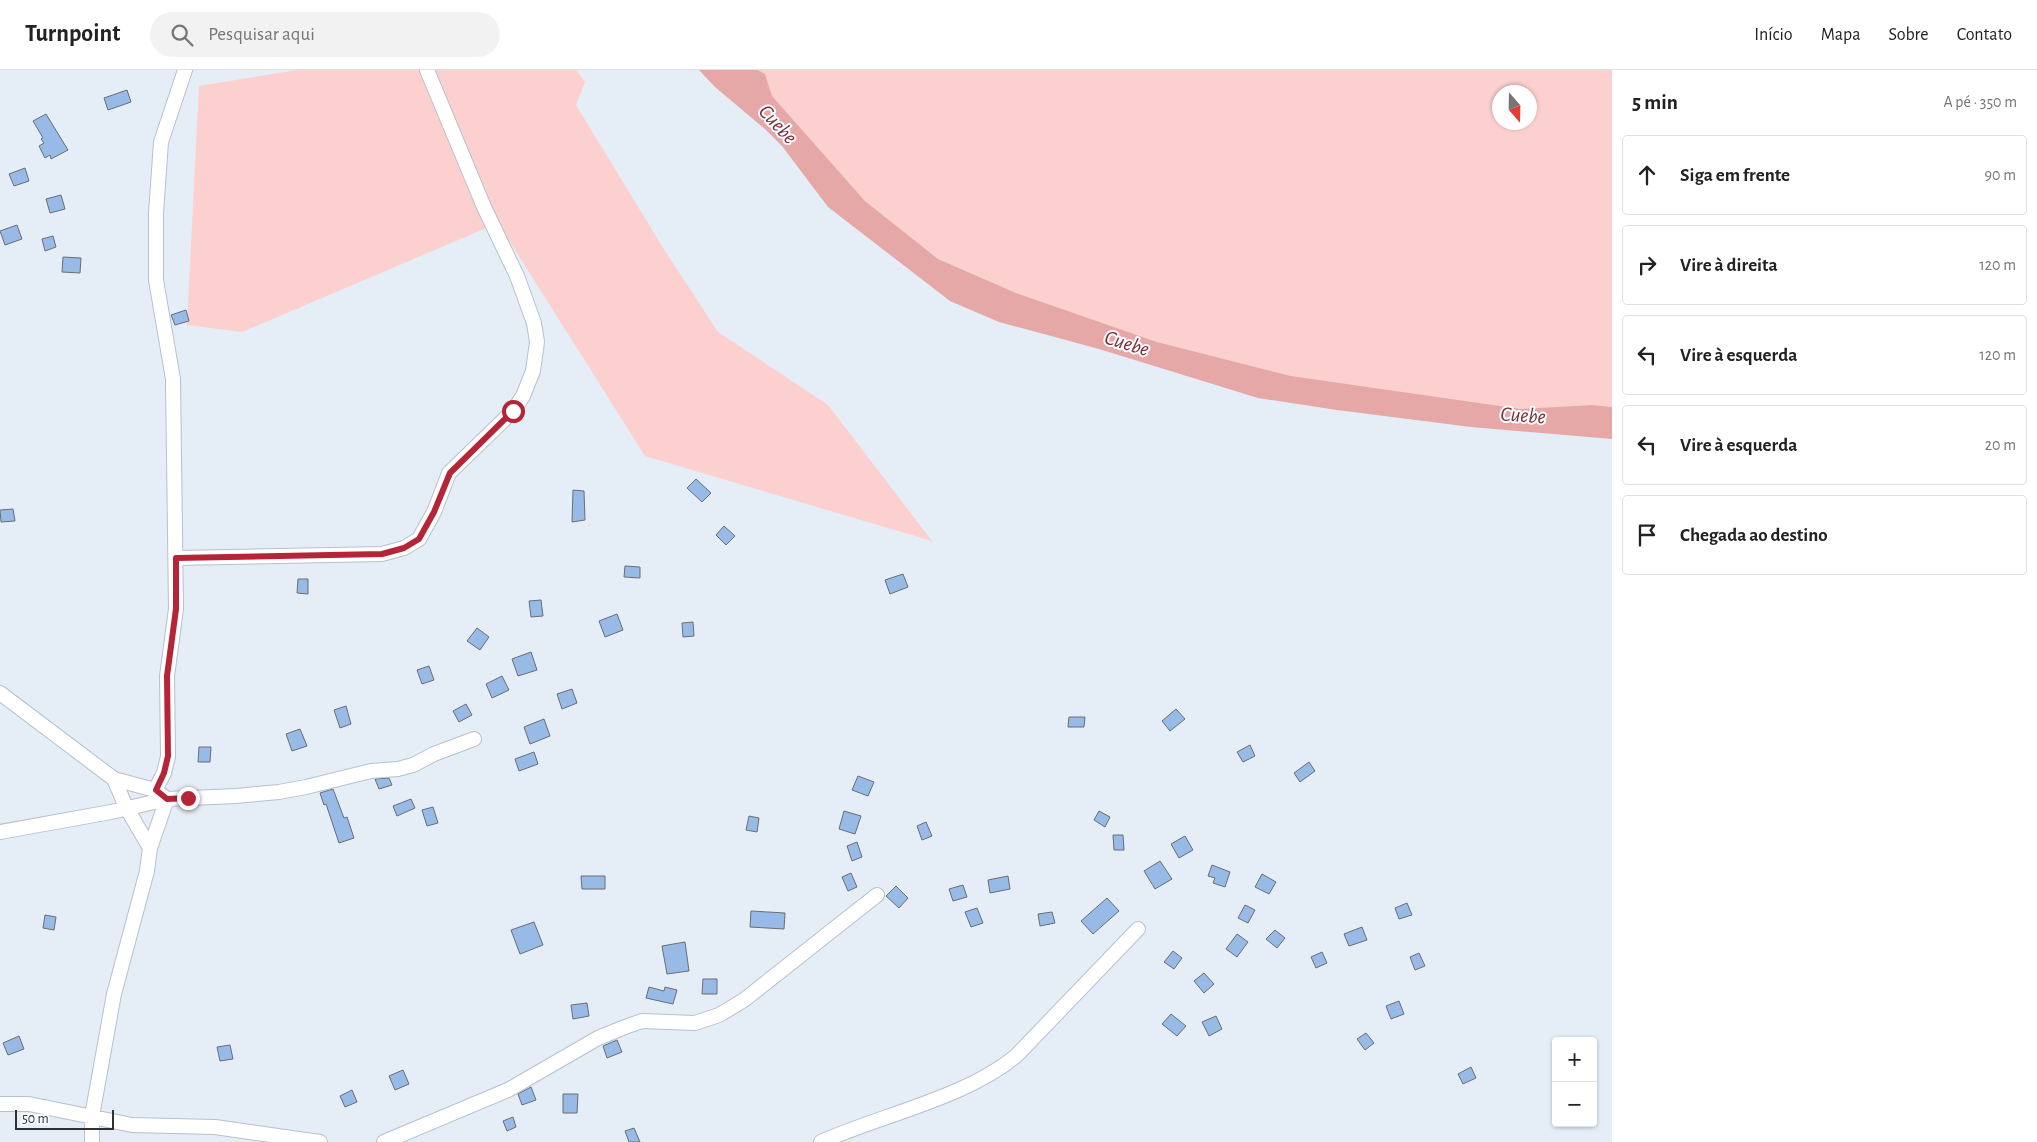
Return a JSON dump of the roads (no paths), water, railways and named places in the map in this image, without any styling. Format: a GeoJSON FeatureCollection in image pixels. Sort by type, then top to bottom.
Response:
{"type":"FeatureCollection","features":[{"type":"Feature","properties":{"kind":"street"},"geometry":{"type":"LineString","coordinates":[[156,790],[164,773],[168,756],[167,676],[176,609],[176,558],[173,379],[156,280],[156,213],[162,142],[185,70]]}},
{"type":"Feature","properties":{"kind":"street"},"geometry":{"type":"LineString","coordinates":[[176,558],[382,554],[404,548],[419,539],[425,530],[450,473],[513,411],[524,396],[533,371],[537,342],[534,322],[517,276],[484,207],[427,70]]}},
{"type":"Feature","properties":{"kind":"street"},"geometry":{"type":"LineString","coordinates":[[0,693],[114,779],[156,790],[167,799]]}},
{"type":"Feature","properties":{"kind":"street"},"geometry":{"type":"LineString","coordinates":[[0,832],[111,812],[167,799],[279,792],[371,771],[398,769],[413,765],[434,754],[474,739]]}},
{"type":"Feature","properties":{"kind":"street"},"geometry":{"type":"LineString","coordinates":[[114,779],[126,807],[150,848]]}},
{"type":"Feature","properties":{"kind":"street"},"geometry":{"type":"LineString","coordinates":[[92,1142],[92,1116],[114,994],[146,871],[150,848],[167,799]]}},
{"type":"Feature","properties":{"kind":"street"},"geometry":{"type":"LineString","coordinates":[[384,1142],[508,1090],[598,1038],[625,1027],[642,1021],[695,1023],[719,1016],[744,1000],[877,895]]}},
{"type":"Feature","properties":{"kind":"street"},"geometry":{"type":"LineString","coordinates":[[821,1142],[952,1092],[1003,1067],[1017,1055],[1138,929]]}},
{"type":"Feature","properties":{"kind":"street"},"geometry":{"type":"LineString","coordinates":[[0,1104],[29,1104],[132,1126],[215,1127],[320,1142]]}},
{"type":"Feature","properties":{"kind":"water","name":"Cuebe"},"geometry":{"type":"Polygon","coordinates":[[[699,70],[758,70],[765,74],[772,96],[865,201],[938,259],[1016,293],[1157,342],[1291,376],[1521,409],[1592,405],[1612,407],[1612,439],[1471,427],[1258,398],[1099,349],[999,322],[950,301],[828,207],[782,146],[715,87],[699,70]]]}}]}
